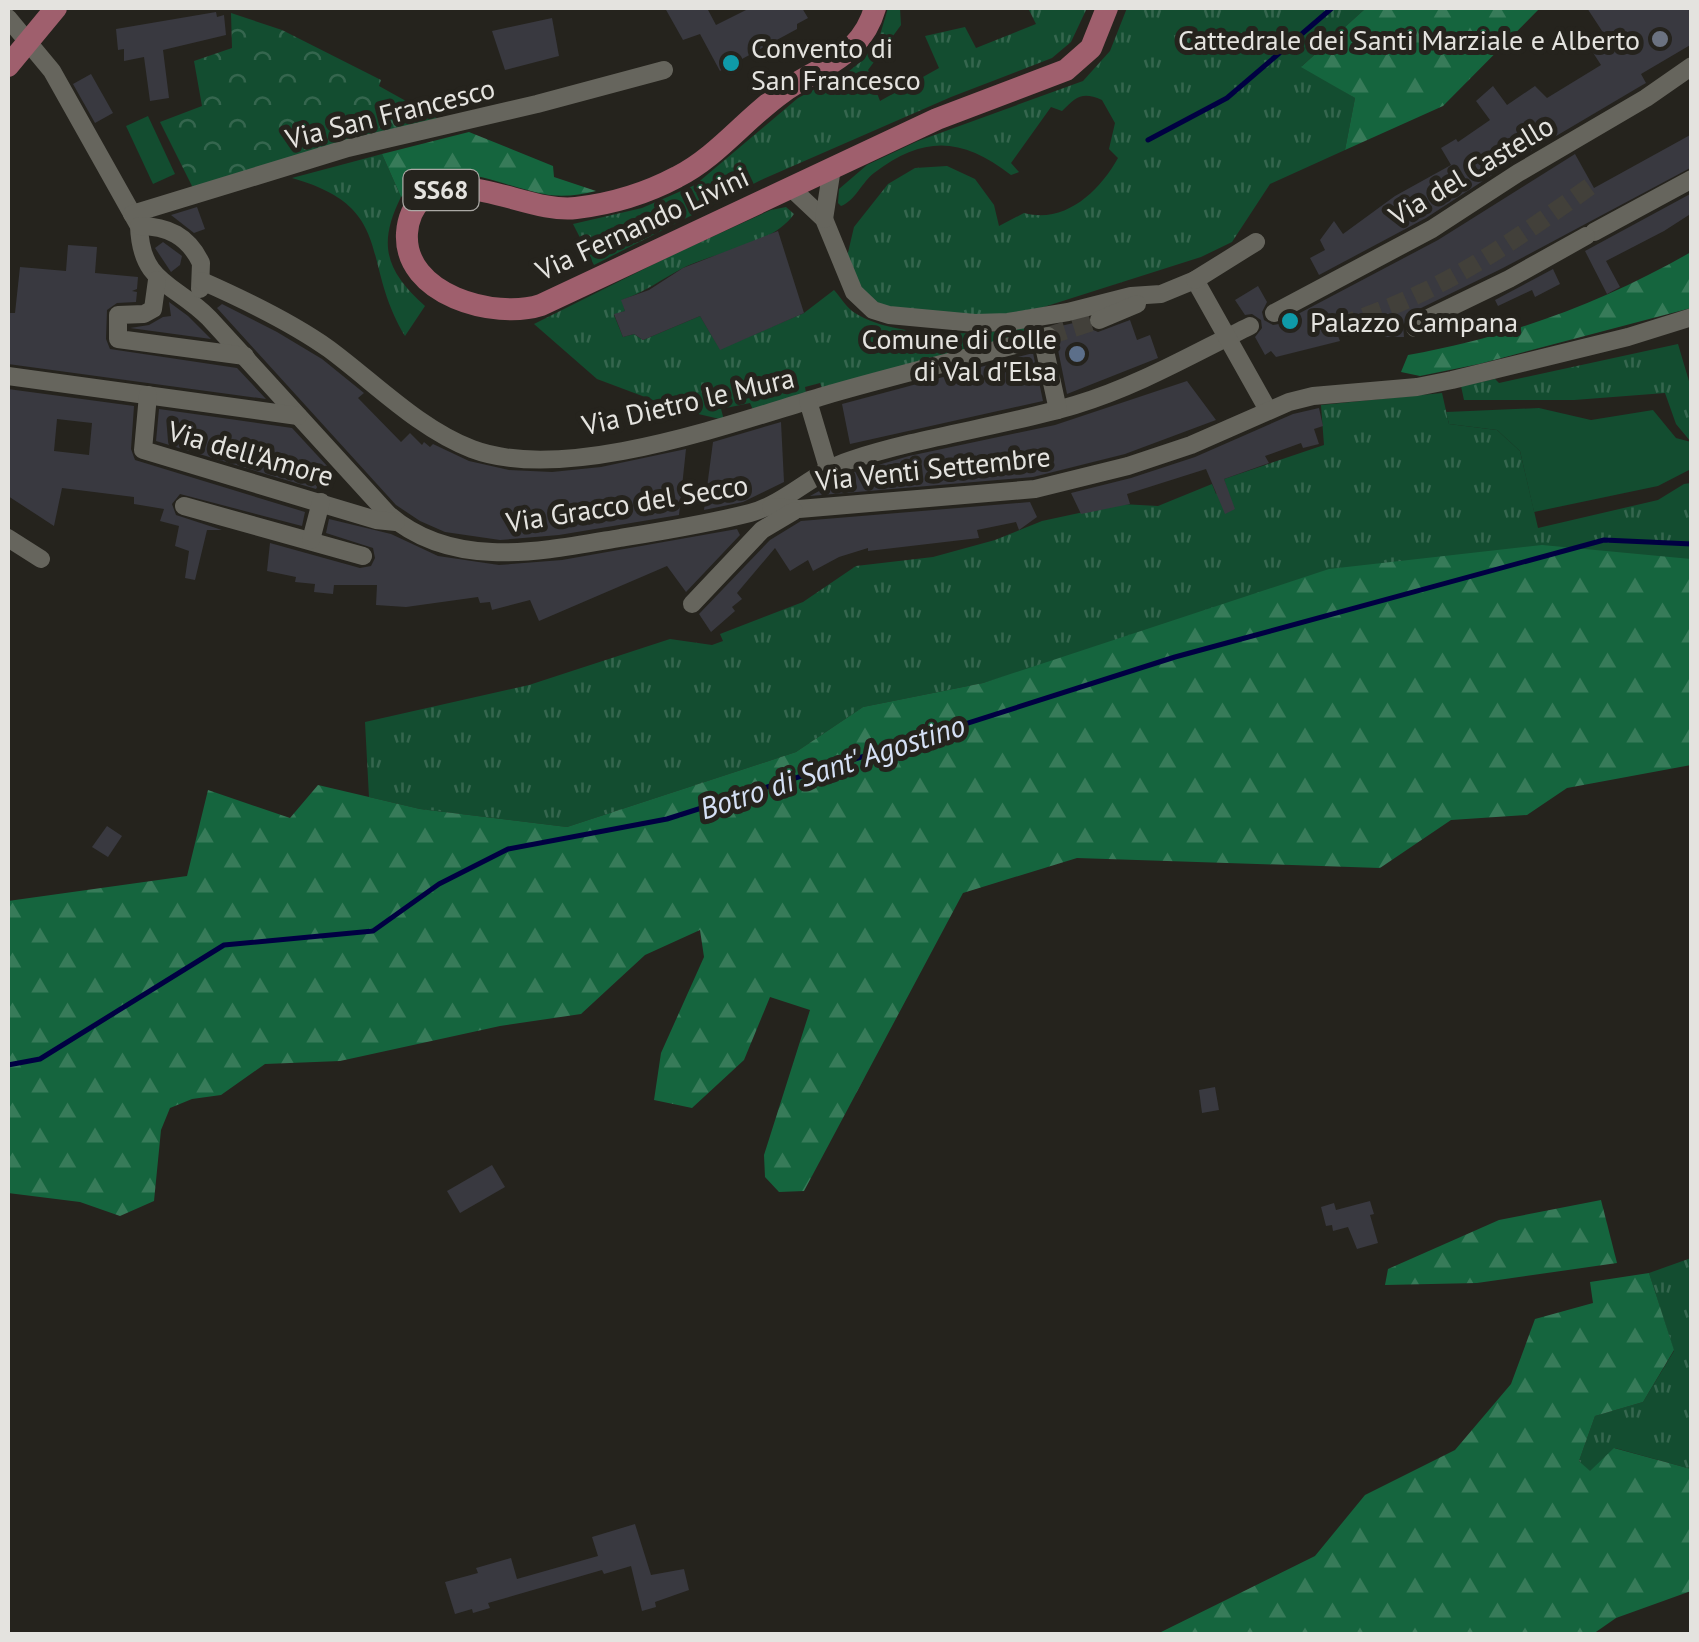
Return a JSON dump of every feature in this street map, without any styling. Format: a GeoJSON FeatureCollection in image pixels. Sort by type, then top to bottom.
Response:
{"type":"FeatureCollection","features":[{"type":"Feature","properties":{"kind":"main road"},"geometry":{"type":"LineString","coordinates":[[8,66],[56,8]]}},
{"type":"Feature","properties":{"kind":"main road","name":"Via Fernando Livini"},"geometry":{"type":"LineString","coordinates":[[790,187],[563,296],[519,310],[478,306],[442,290],[418,270],[407,241],[408,224],[416,205],[443,189],[476,190],[560,209],[621,198],[672,180],[708,157],[784,92],[850,49],[868,27],[875,8]]}},
{"type":"Feature","properties":{"kind":"main road","name":"SS68"},"geometry":{"type":"LineString","coordinates":[[790,187],[964,108],[1066,70],[1091,48],[1107,8]]}},
{"type":"Feature","properties":{"kind":"street"},"geometry":{"type":"LineString","coordinates":[[8,18],[52,71],[135,220],[142,255],[158,280],[153,309],[144,314],[118,316],[118,339],[245,356]]}},
{"type":"Feature","properties":{"kind":"street","name":"Via del Castello"},"geometry":{"type":"LineString","coordinates":[[1274,313],[1424,233],[1692,66]]}},
{"type":"Feature","properties":{"kind":"street","name":"Via San Francesco"},"geometry":{"type":"LineString","coordinates":[[135,220],[189,197],[336,152],[664,70]]}},
{"type":"Feature","properties":{"kind":"street"},"geometry":{"type":"LineString","coordinates":[[824,220],[832,168]]}},
{"type":"Feature","properties":{"kind":"street"},"geometry":{"type":"LineString","coordinates":[[1416,328],[1420,322],[1509,280],[1692,179]]}},
{"type":"Feature","properties":{"kind":"street"},"geometry":{"type":"LineString","coordinates":[[790,187],[824,220],[843,272],[859,298],[880,312],[967,323],[1030,319],[1131,296],[1161,294]]}},
{"type":"Feature","properties":{"kind":"street"},"geometry":{"type":"LineString","coordinates":[[135,220],[180,236],[200,258],[202,281],[196,294],[188,298]]}},
{"type":"Feature","properties":{"kind":"street"},"geometry":{"type":"LineString","coordinates":[[1099,320],[1195,280],[1256,242]]}},
{"type":"Feature","properties":{"kind":"street","name":"Via Gracco del Secco"},"geometry":{"type":"LineString","coordinates":[[158,280],[188,298],[397,522],[422,537],[448,546],[520,553],[650,533],[770,507]]}},
{"type":"Feature","properties":{"kind":"street"},"geometry":{"type":"LineString","coordinates":[[1195,280],[1268,410]]}},
{"type":"Feature","properties":{"kind":"street","name":"Via Dietro le Mura"},"geometry":{"type":"LineString","coordinates":[[202,281],[307,335],[419,419],[483,452],[536,459],[608,452],[743,422],[1045,337],[1058,410]]}},
{"type":"Feature","properties":{"kind":"street","name":"Via Venti Settembre"},"geometry":{"type":"LineString","coordinates":[[770,507],[799,509],[1036,489],[1191,445],[1268,410],[1314,396],[1452,380],[1628,338],[1692,317]]}},
{"type":"Feature","properties":{"kind":"street"},"geometry":{"type":"LineString","coordinates":[[770,507],[828,468],[879,451],[1099,397],[1250,326]]}},
{"type":"Feature","properties":{"kind":"street"},"geometry":{"type":"LineString","coordinates":[[8,376],[298,416]]}},
{"type":"Feature","properties":{"kind":"street","name":"Via dell'Amore"},"geometry":{"type":"LineString","coordinates":[[148,394],[142,450],[376,520],[397,522]]}},
{"type":"Feature","properties":{"kind":"street"},"geometry":{"type":"LineString","coordinates":[[808,401],[828,468]]}},
{"type":"Feature","properties":{"kind":"street"},"geometry":{"type":"LineString","coordinates":[[310,540],[321,502]]}},
{"type":"Feature","properties":{"kind":"street"},"geometry":{"type":"LineString","coordinates":[[184,506],[363,556]]}},
{"type":"Feature","properties":{"kind":"street"},"geometry":{"type":"LineString","coordinates":[[692,604],[762,530],[799,509]]}},
{"type":"Feature","properties":{"kind":"street"},"geometry":{"type":"LineString","coordinates":[[8,538],[41,559]]}},
{"type":"Feature","properties":{"kind":"green space"},"geometry":{"type":"Polygon","coordinates":[[[888,8],[900,8],[901,25],[868,70],[880,101],[939,68],[925,36],[965,27],[976,48],[1036,24],[1028,8],[1087,8],[1071,42],[1052,58],[951,97],[761,180],[594,265],[573,224],[642,208],[695,185],[798,98],[848,72],[864,59],[880,35],[888,8]]]}},
{"type":"Feature","properties":{"kind":"green space"},"geometry":{"type":"Polygon","coordinates":[[[1127,8],[1366,8],[1302,66],[1355,98],[1345,150],[1270,184],[1232,242],[1201,257],[1028,312],[971,317],[885,308],[860,289],[847,257],[854,227],[888,184],[915,168],[947,166],[975,179],[994,205],[999,226],[1024,213],[1053,214],[1067,209],[1091,193],[1118,158],[1109,149],[1115,123],[1102,100],[1084,96],[1062,111],[1051,107],[1011,163],[1019,172],[1011,175],[960,148],[927,147],[893,160],[870,177],[846,204],[838,203],[839,189],[867,165],[918,141],[1083,81],[1110,51],[1127,8]]]}},
{"type":"Feature","properties":{"kind":"green space"},"geometry":{"type":"Polygon","coordinates":[[[1366,8],[1540,8],[1443,106],[1345,150],[1355,98],[1301,67],[1366,8]]]}},
{"type":"Feature","properties":{"kind":"green space"},"geometry":{"type":"Polygon","coordinates":[[[231,13],[282,30],[381,80],[379,86],[440,120],[193,188],[160,122],[202,106],[194,61],[232,48],[231,13]]]}},
{"type":"Feature","properties":{"kind":"green space"},"geometry":{"type":"Polygon","coordinates":[[[148,116],[175,174],[153,184],[126,126],[148,116]]]}},
{"type":"Feature","properties":{"kind":"green space"},"geometry":{"type":"Polygon","coordinates":[[[469,132],[553,166],[554,177],[596,191],[549,195],[454,174],[419,183],[401,197],[382,154],[469,132]]]}},
{"type":"Feature","properties":{"kind":"green space"},"geometry":{"type":"Polygon","coordinates":[[[382,154],[401,197],[389,229],[389,256],[401,281],[425,306],[405,336],[391,309],[362,221],[325,190],[292,178],[382,154]]]}},
{"type":"Feature","properties":{"kind":"green space"},"geometry":{"type":"Polygon","coordinates":[[[786,207],[794,214],[773,233],[696,262],[622,300],[625,311],[614,315],[623,337],[634,334],[643,340],[700,316],[720,349],[804,313],[834,290],[855,313],[896,328],[971,333],[1039,325],[1041,332],[822,388],[820,383],[805,387],[806,393],[754,412],[750,403],[721,409],[724,420],[677,409],[597,379],[534,324],[670,256],[771,210],[786,207]]]}},
{"type":"Feature","properties":{"kind":"green space"},"geometry":{"type":"Polygon","coordinates":[[[1691,252],[1691,308],[1479,364],[1420,376],[1401,372],[1408,355],[1554,316],[1691,252]]]}},
{"type":"Feature","properties":{"kind":"green space"},"geometry":{"type":"Polygon","coordinates":[[[1678,344],[1691,388],[1691,442],[1676,424],[1665,393],[1574,400],[1464,400],[1461,386],[1495,379],[1499,383],[1678,344]]]}},
{"type":"Feature","properties":{"kind":"green space"},"geometry":{"type":"Polygon","coordinates":[[[1442,393],[1449,424],[1497,430],[1520,451],[1538,528],[1658,500],[1691,483],[1691,559],[1067,658],[983,683],[863,707],[796,752],[567,827],[420,809],[369,797],[365,722],[529,685],[670,639],[712,645],[723,641],[720,634],[803,602],[856,566],[933,557],[995,540],[1042,521],[1121,504],[1158,506],[1212,484],[1216,494],[1227,489],[1224,479],[1324,445],[1321,405],[1442,393]]]}},
{"type":"Feature","properties":{"kind":"green space"},"geometry":{"type":"Polygon","coordinates":[[[1539,408],[1591,420],[1653,410],[1676,438],[1691,442],[1691,469],[1658,486],[1534,512],[1520,451],[1497,430],[1449,424],[1446,412],[1539,408]]]}},
{"type":"Feature","properties":{"kind":"green space"},"geometry":{"type":"Polygon","coordinates":[[[1542,545],[1691,559],[1691,765],[1567,788],[1527,815],[1451,820],[1380,868],[1077,858],[963,893],[804,1191],[779,1192],[765,1177],[764,1155],[810,1010],[770,997],[744,1060],[692,1108],[654,1100],[661,1053],[704,957],[700,930],[645,955],[581,1014],[500,1026],[340,1061],[265,1064],[221,1095],[192,1099],[170,1108],[161,1130],[154,1201],[120,1216],[80,1202],[8,1193],[8,901],[187,876],[208,790],[290,818],[318,785],[420,809],[567,827],[796,752],[863,707],[983,683],[1329,569],[1542,545]]]}},
{"type":"Feature","properties":{"kind":"green space"},"geometry":{"type":"Polygon","coordinates":[[[1601,1200],[1617,1263],[1477,1283],[1385,1285],[1388,1269],[1499,1220],[1601,1200]]]}},
{"type":"Feature","properties":{"kind":"green space"},"geometry":{"type":"Polygon","coordinates":[[[1691,1258],[1691,1469],[1615,1448],[1590,1472],[1579,1461],[1595,1416],[1643,1402],[1674,1351],[1649,1273],[1691,1258]]]}},
{"type":"Feature","properties":{"kind":"green space"},"geometry":{"type":"Polygon","coordinates":[[[1649,1273],[1674,1350],[1643,1402],[1595,1416],[1579,1461],[1590,1471],[1614,1448],[1691,1469],[1691,1591],[1616,1618],[1593,1634],[1157,1634],[1315,1556],[1365,1495],[1455,1450],[1511,1384],[1535,1319],[1593,1303],[1590,1282],[1649,1273]]]}},
{"type":"Feature","properties":{"kind":"building"},"geometry":{"type":"Polygon","coordinates":[[[665,8],[707,8],[716,25],[750,8],[802,8],[808,18],[797,24],[797,29],[720,71],[700,34],[683,40],[665,8]]]}},
{"type":"Feature","properties":{"kind":"building"},"geometry":{"type":"Polygon","coordinates":[[[1587,8],[1692,8],[1692,44],[1641,74],[1646,83],[1426,218],[1319,275],[1310,258],[1325,250],[1320,240],[1334,221],[1343,234],[1395,196],[1451,165],[1441,148],[1456,139],[1458,142],[1490,120],[1476,101],[1493,86],[1507,105],[1535,86],[1547,98],[1601,65],[1590,48],[1606,37],[1587,8]]]}},
{"type":"Feature","properties":{"kind":"building"},"geometry":{"type":"Polygon","coordinates":[[[216,12],[217,17],[224,15],[226,35],[163,50],[169,98],[150,101],[144,57],[124,61],[124,49],[118,50],[116,29],[216,12]]]}},
{"type":"Feature","properties":{"kind":"building"},"geometry":{"type":"Polygon","coordinates":[[[552,18],[559,56],[505,70],[492,31],[552,18]]]}},
{"type":"Feature","properties":{"kind":"building"},"geometry":{"type":"Polygon","coordinates":[[[91,74],[113,113],[95,123],[73,84],[91,74]]]}},
{"type":"Feature","properties":{"kind":"building"},"geometry":{"type":"Polygon","coordinates":[[[1692,134],[1692,167],[1415,311],[1403,325],[1404,337],[1336,331],[1340,341],[1276,357],[1271,351],[1265,355],[1255,337],[1262,328],[1261,320],[1252,314],[1245,315],[1235,300],[1258,286],[1267,302],[1262,312],[1264,320],[1279,324],[1438,240],[1575,154],[1594,188],[1692,134]]]}},
{"type":"Feature","properties":{"kind":"building"},"geometry":{"type":"Polygon","coordinates":[[[1692,193],[1692,213],[1606,261],[1620,287],[1607,294],[1585,251],[1692,193]]]}},
{"type":"Feature","properties":{"kind":"building"},"geometry":{"type":"Polygon","coordinates":[[[197,207],[205,229],[194,233],[171,215],[197,207]]]}},
{"type":"Feature","properties":{"kind":"building"},"geometry":{"type":"Polygon","coordinates":[[[778,231],[804,313],[720,350],[700,316],[643,340],[634,334],[623,337],[614,314],[625,311],[621,300],[649,290],[683,268],[778,231]]]}},
{"type":"Feature","properties":{"kind":"building"},"geometry":{"type":"Polygon","coordinates":[[[163,242],[182,256],[180,265],[171,272],[155,248],[163,242]]]}},
{"type":"Feature","properties":{"kind":"building"},"geometry":{"type":"Polygon","coordinates":[[[68,245],[97,247],[95,273],[138,277],[137,289],[132,291],[137,292],[136,302],[117,303],[107,310],[106,339],[110,349],[237,368],[266,399],[8,364],[8,313],[15,313],[20,267],[66,271],[68,245]]]}},
{"type":"Feature","properties":{"kind":"building"},"geometry":{"type":"Polygon","coordinates":[[[1553,269],[1560,284],[1535,297],[1532,290],[1498,306],[1495,300],[1553,269]]]}},
{"type":"Feature","properties":{"kind":"building"},"geometry":{"type":"Polygon","coordinates":[[[169,302],[211,339],[130,328],[171,316],[169,302]]]}},
{"type":"Feature","properties":{"kind":"building"},"geometry":{"type":"Polygon","coordinates":[[[222,304],[322,359],[364,393],[358,398],[401,442],[410,433],[422,445],[433,444],[469,461],[509,470],[552,472],[601,467],[686,449],[679,515],[559,535],[500,540],[445,532],[420,521],[396,505],[217,308],[222,304]]]}},
{"type":"Feature","properties":{"kind":"building"},"geometry":{"type":"Polygon","coordinates":[[[1087,320],[1091,329],[1098,332],[1130,320],[1137,340],[1150,335],[1158,358],[1067,394],[1056,327],[1087,320]]]}},
{"type":"Feature","properties":{"kind":"building"},"geometry":{"type":"Polygon","coordinates":[[[1033,353],[1043,401],[850,444],[842,404],[1033,353]]]}},
{"type":"Feature","properties":{"kind":"building"},"geometry":{"type":"Polygon","coordinates":[[[1187,381],[1216,420],[1125,454],[1033,477],[810,496],[854,472],[909,456],[1055,425],[1187,381]]]}},
{"type":"Feature","properties":{"kind":"building"},"geometry":{"type":"Polygon","coordinates":[[[8,389],[134,406],[131,449],[135,460],[305,512],[302,526],[180,494],[172,504],[176,515],[222,530],[207,530],[195,580],[185,578],[189,551],[175,546],[179,526],[160,521],[164,509],[134,504],[134,497],[62,488],[54,526],[8,496],[8,389]],[[57,419],[54,451],[89,455],[92,423],[57,419]]]}},
{"type":"Feature","properties":{"kind":"building"},"geometry":{"type":"Polygon","coordinates":[[[1319,408],[1323,426],[1314,429],[1319,444],[1303,448],[1301,443],[1265,456],[1269,463],[1224,479],[1235,509],[1225,514],[1206,469],[1127,494],[1130,504],[1081,514],[1071,493],[1195,457],[1293,414],[1319,408]]]}},
{"type":"Feature","properties":{"kind":"building"},"geometry":{"type":"Polygon","coordinates":[[[159,409],[292,428],[328,467],[316,489],[156,441],[159,409]]]}},
{"type":"Feature","properties":{"kind":"building"},"geometry":{"type":"Polygon","coordinates":[[[781,422],[784,482],[743,502],[704,510],[713,442],[781,422]]]}},
{"type":"Feature","properties":{"kind":"building"},"geometry":{"type":"Polygon","coordinates":[[[1030,502],[1037,517],[1019,530],[1016,522],[977,530],[979,538],[868,548],[813,571],[808,560],[790,571],[775,548],[737,593],[742,599],[732,607],[735,611],[711,632],[699,614],[770,540],[801,521],[1030,502]]]}},
{"type":"Feature","properties":{"kind":"building"},"geometry":{"type":"Polygon","coordinates":[[[329,519],[391,534],[438,556],[499,565],[562,560],[737,529],[740,535],[686,592],[667,566],[539,621],[530,600],[492,610],[490,602],[480,603],[478,597],[406,607],[376,605],[377,585],[334,585],[333,594],[314,592],[315,584],[295,582],[296,577],[267,571],[270,543],[360,568],[371,566],[375,558],[373,548],[326,533],[329,519]]]}},
{"type":"Feature","properties":{"kind":"building"},"geometry":{"type":"Polygon","coordinates":[[[107,826],[122,836],[108,857],[92,847],[107,826]]]}},
{"type":"Feature","properties":{"kind":"building"},"geometry":{"type":"Polygon","coordinates":[[[1215,1087],[1219,1110],[1202,1113],[1199,1090],[1215,1087]]]}},
{"type":"Feature","properties":{"kind":"building"},"geometry":{"type":"Polygon","coordinates":[[[492,1165],[505,1187],[460,1213],[447,1191],[492,1165]]]}},
{"type":"Feature","properties":{"kind":"building"},"geometry":{"type":"Polygon","coordinates":[[[1370,1201],[1378,1243],[1357,1249],[1348,1227],[1333,1231],[1332,1225],[1326,1226],[1321,1207],[1334,1203],[1336,1210],[1370,1201]]]}},
{"type":"Feature","properties":{"kind":"building"},"geometry":{"type":"Polygon","coordinates":[[[635,1524],[651,1575],[684,1569],[689,1590],[642,1611],[631,1566],[604,1574],[602,1570],[488,1603],[490,1608],[473,1613],[472,1609],[455,1614],[445,1582],[511,1558],[517,1579],[598,1556],[592,1537],[635,1524]]]}},
{"type":"Feature","properties":{"kind":"waterway"},"geometry":{"type":"LineString","coordinates":[[1148,140],[1227,98],[1332,8]]}},
{"type":"Feature","properties":{"kind":"waterway","name":"Botro di Sant' Agostino"},"geometry":{"type":"LineString","coordinates":[[8,1065],[40,1059],[224,945],[373,931],[439,884],[508,849],[667,819],[1175,657],[1604,540],[1692,544]]}},
{"type":"Feature","properties":{"kind":"tunnel"},"geometry":{"type":"LineString","coordinates":[[1339,326],[1409,299],[1464,270],[1592,185]]}},
{"type":"Feature","properties":{"kind":"tunnel"},"geometry":{"type":"LineString","coordinates":[[1048,336],[1099,320]]}},
{"type":"Feature","properties":{"kind":"place","name":"Cattedrale dei Santi Marziale e Alberto"},"geometry":{"type":"Point","coordinates":[1660,39]}},
{"type":"Feature","properties":{"kind":"place","name":"Convento di San Francesco"},"geometry":{"type":"Point","coordinates":[731,63]}},
{"type":"Feature","properties":{"kind":"place","name":"Palazzo Campana"},"geometry":{"type":"Point","coordinates":[1290,321]}},
{"type":"Feature","properties":{"kind":"place","name":"Comune di Colle di Val d'Elsa"},"geometry":{"type":"Point","coordinates":[1077,354]}}]}
